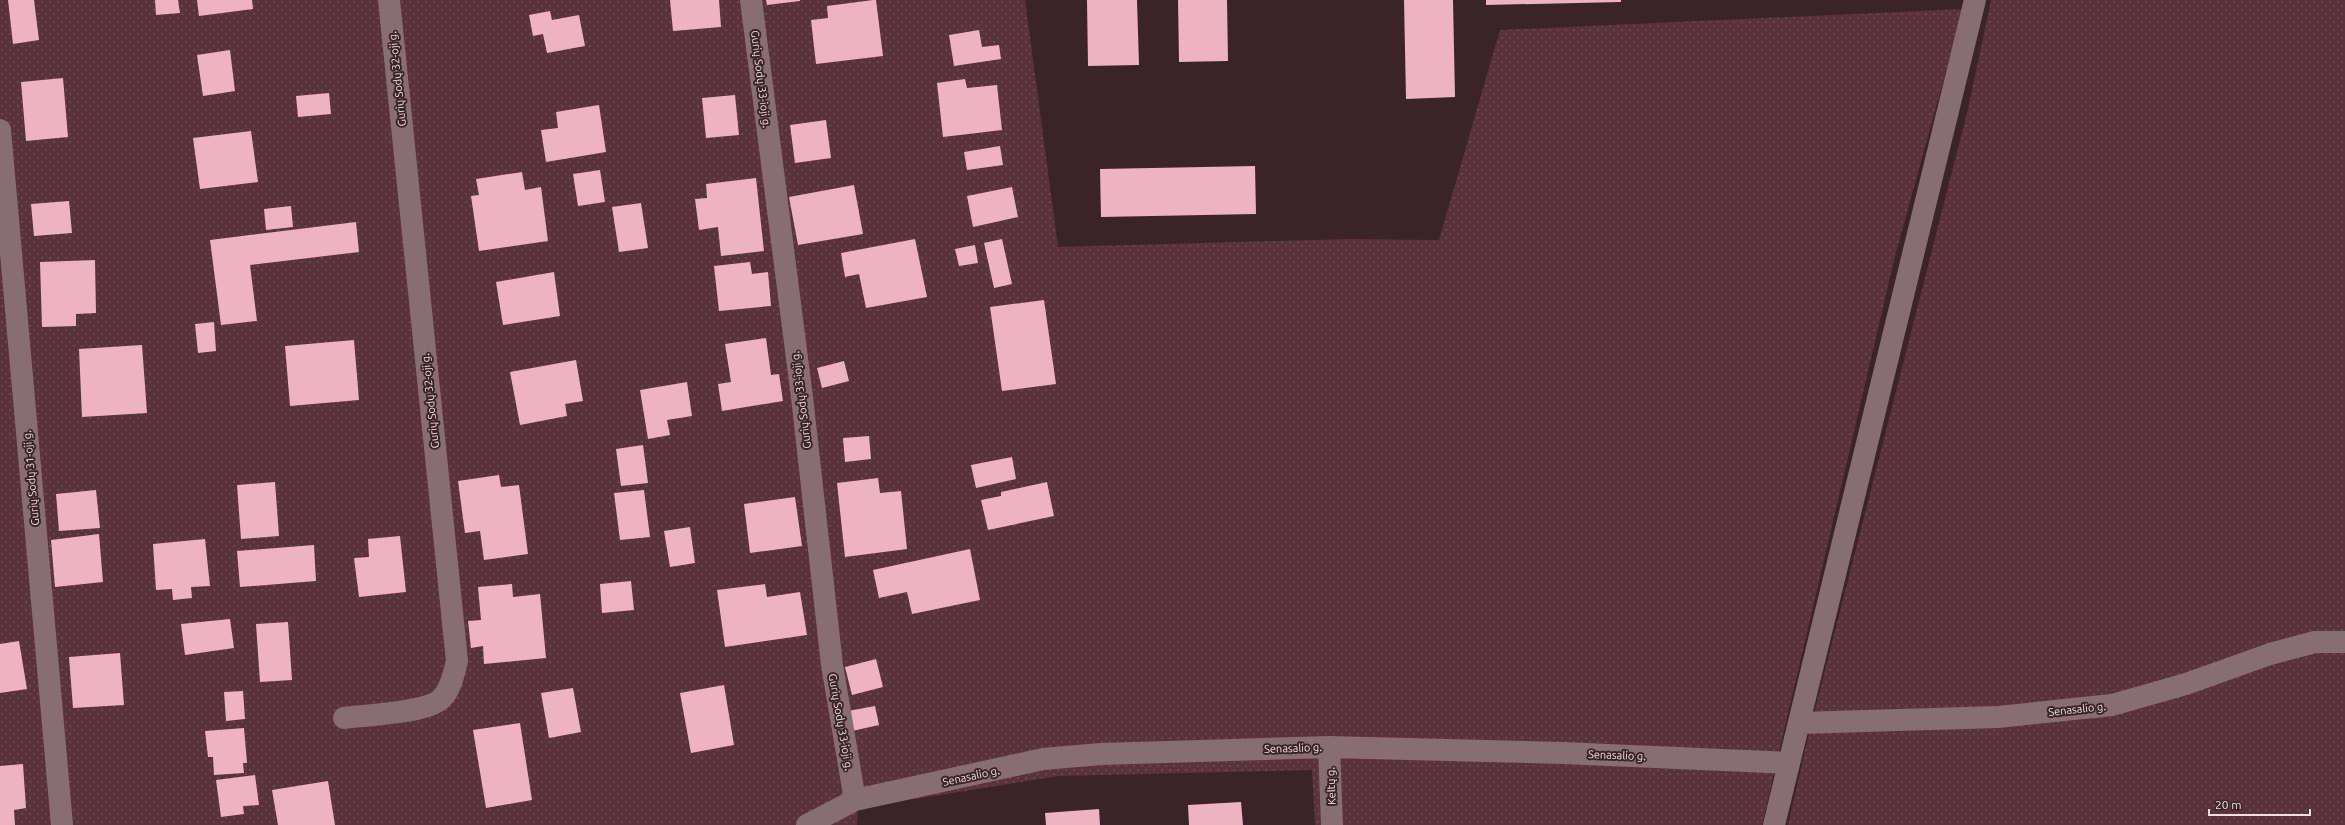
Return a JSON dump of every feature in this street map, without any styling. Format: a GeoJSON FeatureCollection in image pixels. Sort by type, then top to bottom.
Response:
{"type":"FeatureCollection","features":[{"type":"Feature","properties":{"kind":"street","name":"Gurių Sodų 32-oji g."},"geometry":{"type":"LineString","coordinates":[[344,718],[417,709],[431,705],[442,698],[451,682],[456,661],[388,0]]}},
{"type":"Feature","properties":{"kind":"street","name":"Gurių Sodų 33-ioji g."},"geometry":{"type":"LineString","coordinates":[[751,0],[802,397],[832,666],[855,800]]}},
{"type":"Feature","properties":{"kind":"street"},"geometry":{"type":"LineString","coordinates":[[1774,825],[1800,723],[1974,0]]}},
{"type":"Feature","properties":{"kind":"street","name":"Gurių Sodų 31-oji g."},"geometry":{"type":"LineString","coordinates":[[0,130],[62,825]]}},
{"type":"Feature","properties":{"kind":"street","name":"Senasalio g."},"geometry":{"type":"LineString","coordinates":[[1800,723],[1998,717],[2112,705],[2186,684],[2270,654],[2315,642],[2345,642]]}},
{"type":"Feature","properties":{"kind":"street","name":"Senasalio g."},"geometry":{"type":"LineString","coordinates":[[807,825],[855,800],[1043,759],[1101,754],[1329,747],[1563,753],[1790,763]]}},
{"type":"Feature","properties":{"kind":"street","name":"Keltų g."},"geometry":{"type":"LineString","coordinates":[[1329,747],[1332,825]]}},
{"type":"Feature","properties":{"kind":"shaded area"},"geometry":{"type":"Polygon","coordinates":[[[0,0],[1025,0],[1058,247],[1348,239],[1439,240],[1500,30],[1963,9],[1895,256],[1762,825],[1315,825],[1312,770],[1059,776],[858,808],[857,825],[0,825],[0,0]]]}},
{"type":"Feature","properties":{"kind":"shaded area"},"geometry":{"type":"Polygon","coordinates":[[[1991,0],[2345,0],[2345,825],[1788,825],[1809,733],[1968,109],[1991,0]]]}},
{"type":"Feature","properties":{"kind":"building"},"geometry":{"type":"Polygon","coordinates":[[[8,0],[34,0],[39,40],[13,44],[8,0]]]}},
{"type":"Feature","properties":{"kind":"building"},"geometry":{"type":"Polygon","coordinates":[[[155,0],[178,0],[180,13],[156,15],[155,0]]]}},
{"type":"Feature","properties":{"kind":"building"},"geometry":{"type":"Polygon","coordinates":[[[197,0],[252,0],[253,9],[199,16],[197,0]]]}},
{"type":"Feature","properties":{"kind":"building"},"geometry":{"type":"Polygon","coordinates":[[[670,0],[719,0],[721,27],[673,31],[670,0]]]}},
{"type":"Feature","properties":{"kind":"building"},"geometry":{"type":"Polygon","coordinates":[[[766,0],[800,0],[800,1],[767,5],[766,0]]]}},
{"type":"Feature","properties":{"kind":"building"},"geometry":{"type":"Polygon","coordinates":[[[876,0],[883,56],[816,64],[811,20],[828,18],[827,6],[876,0]]]}},
{"type":"Feature","properties":{"kind":"building"},"geometry":{"type":"Polygon","coordinates":[[[1087,0],[1137,0],[1139,65],[1088,66],[1087,0]]]}},
{"type":"Feature","properties":{"kind":"building"},"geometry":{"type":"Polygon","coordinates":[[[1178,0],[1227,0],[1228,61],[1179,62],[1178,0]]]}},
{"type":"Feature","properties":{"kind":"building"},"geometry":{"type":"Polygon","coordinates":[[[1404,0],[1453,0],[1455,97],[1406,99],[1404,0]]]}},
{"type":"Feature","properties":{"kind":"building"},"geometry":{"type":"Polygon","coordinates":[[[1486,0],[1621,0],[1621,2],[1486,5],[1486,0]]]}},
{"type":"Feature","properties":{"kind":"building"},"geometry":{"type":"Polygon","coordinates":[[[550,11],[552,20],[579,15],[585,46],[547,53],[543,34],[533,36],[529,15],[550,11]]]}},
{"type":"Feature","properties":{"kind":"building"},"geometry":{"type":"Polygon","coordinates":[[[979,30],[982,47],[999,45],[1001,59],[954,66],[949,35],[979,30]]]}},
{"type":"Feature","properties":{"kind":"building"},"geometry":{"type":"Polygon","coordinates":[[[230,50],[235,91],[203,96],[197,55],[230,50]]]}},
{"type":"Feature","properties":{"kind":"building"},"geometry":{"type":"Polygon","coordinates":[[[63,78],[68,137],[26,141],[21,82],[63,78]]]}},
{"type":"Feature","properties":{"kind":"building"},"geometry":{"type":"Polygon","coordinates":[[[965,79],[967,88],[997,85],[1002,130],[943,137],[937,83],[965,79]]]}},
{"type":"Feature","properties":{"kind":"building"},"geometry":{"type":"Polygon","coordinates":[[[329,93],[331,114],[298,117],[296,96],[329,93]]]}},
{"type":"Feature","properties":{"kind":"building"},"geometry":{"type":"Polygon","coordinates":[[[735,95],[739,135],[706,138],[702,98],[735,95]]]}},
{"type":"Feature","properties":{"kind":"building"},"geometry":{"type":"Polygon","coordinates":[[[599,105],[606,152],[546,162],[541,130],[558,128],[556,112],[599,105]]]}},
{"type":"Feature","properties":{"kind":"building"},"geometry":{"type":"Polygon","coordinates":[[[826,120],[831,158],[795,163],[790,125],[826,120]]]}},
{"type":"Feature","properties":{"kind":"building"},"geometry":{"type":"Polygon","coordinates":[[[251,131],[258,182],[200,189],[193,138],[251,131]]]}},
{"type":"Feature","properties":{"kind":"building"},"geometry":{"type":"Polygon","coordinates":[[[1000,146],[1003,165],[967,170],[964,152],[1000,146]]]}},
{"type":"Feature","properties":{"kind":"building"},"geometry":{"type":"Polygon","coordinates":[[[1255,166],[1256,214],[1101,217],[1100,169],[1255,166]]]}},
{"type":"Feature","properties":{"kind":"building"},"geometry":{"type":"Polygon","coordinates":[[[600,170],[605,202],[578,206],[573,174],[600,170]]]}},
{"type":"Feature","properties":{"kind":"building"},"geometry":{"type":"Polygon","coordinates":[[[522,172],[525,190],[541,187],[548,241],[479,251],[471,196],[479,195],[476,179],[522,172]]]}},
{"type":"Feature","properties":{"kind":"building"},"geometry":{"type":"Polygon","coordinates":[[[756,178],[764,251],[721,256],[718,227],[699,230],[695,199],[707,198],[706,184],[756,178]]]}},
{"type":"Feature","properties":{"kind":"building"},"geometry":{"type":"Polygon","coordinates":[[[854,185],[863,234],[798,245],[789,197],[854,185]]]}},
{"type":"Feature","properties":{"kind":"building"},"geometry":{"type":"Polygon","coordinates":[[[1012,187],[1018,217],[973,227],[967,196],[1012,187]]]}},
{"type":"Feature","properties":{"kind":"building"},"geometry":{"type":"Polygon","coordinates":[[[69,201],[72,233],[34,236],[31,204],[69,201]]]}},
{"type":"Feature","properties":{"kind":"building"},"geometry":{"type":"Polygon","coordinates":[[[641,203],[648,248],[619,252],[612,207],[641,203]]]}},
{"type":"Feature","properties":{"kind":"building"},"geometry":{"type":"Polygon","coordinates":[[[291,206],[293,227],[266,230],[264,209],[291,206]]]}},
{"type":"Feature","properties":{"kind":"building"},"geometry":{"type":"Polygon","coordinates":[[[356,222],[359,252],[250,265],[257,321],[221,325],[210,240],[356,222]]]}},
{"type":"Feature","properties":{"kind":"building"},"geometry":{"type":"Polygon","coordinates":[[[915,239],[927,297],[866,308],[859,274],[845,277],[841,253],[915,239]]]}},
{"type":"Feature","properties":{"kind":"building"},"geometry":{"type":"Polygon","coordinates":[[[1002,239],[1012,284],[994,288],[984,243],[1002,239]]]}},
{"type":"Feature","properties":{"kind":"building"},"geometry":{"type":"Polygon","coordinates":[[[975,245],[978,263],[959,266],[955,249],[975,245]]]}},
{"type":"Feature","properties":{"kind":"building"},"geometry":{"type":"Polygon","coordinates":[[[95,260],[96,313],[76,314],[76,326],[42,327],[40,262],[95,260]]]}},
{"type":"Feature","properties":{"kind":"building"},"geometry":{"type":"Polygon","coordinates":[[[750,262],[752,274],[768,272],[771,306],[719,311],[714,266],[750,262]]]}},
{"type":"Feature","properties":{"kind":"building"},"geometry":{"type":"Polygon","coordinates":[[[554,272],[560,316],[503,325],[496,282],[554,272]]]}},
{"type":"Feature","properties":{"kind":"building"},"geometry":{"type":"Polygon","coordinates":[[[1044,300],[1056,384],[1002,391],[990,307],[1044,300]]]}},
{"type":"Feature","properties":{"kind":"building"},"geometry":{"type":"Polygon","coordinates":[[[214,322],[216,351],[198,353],[195,324],[214,322]]]}},
{"type":"Feature","properties":{"kind":"building"},"geometry":{"type":"Polygon","coordinates":[[[766,338],[771,375],[779,374],[783,401],[722,411],[718,384],[731,382],[725,344],[766,338]]]}},
{"type":"Feature","properties":{"kind":"building"},"geometry":{"type":"Polygon","coordinates":[[[354,340],[359,400],[290,406],[285,346],[354,340]]]}},
{"type":"Feature","properties":{"kind":"building"},"geometry":{"type":"Polygon","coordinates":[[[142,345],[147,413],[82,417],[79,349],[142,345]]]}},
{"type":"Feature","properties":{"kind":"building"},"geometry":{"type":"Polygon","coordinates":[[[576,360],[583,401],[565,404],[567,416],[520,425],[510,372],[576,360]]]}},
{"type":"Feature","properties":{"kind":"building"},"geometry":{"type":"Polygon","coordinates":[[[844,361],[849,381],[822,388],[817,368],[844,361]]]}},
{"type":"Feature","properties":{"kind":"building"},"geometry":{"type":"Polygon","coordinates":[[[687,382],[692,416],[667,420],[670,435],[648,439],[640,390],[687,382]]]}},
{"type":"Feature","properties":{"kind":"building"},"geometry":{"type":"Polygon","coordinates":[[[869,436],[871,459],[845,462],[843,438],[869,436]]]}},
{"type":"Feature","properties":{"kind":"building"},"geometry":{"type":"Polygon","coordinates":[[[643,445],[648,483],[621,486],[616,449],[643,445]]]}},
{"type":"Feature","properties":{"kind":"building"},"geometry":{"type":"Polygon","coordinates":[[[1012,457],[1016,479],[976,488],[971,465],[1012,457]]]}},
{"type":"Feature","properties":{"kind":"building"},"geometry":{"type":"Polygon","coordinates":[[[499,475],[501,487],[519,485],[528,554],[484,560],[480,531],[465,533],[458,481],[499,475]]]}},
{"type":"Feature","properties":{"kind":"building"},"geometry":{"type":"Polygon","coordinates":[[[878,478],[880,493],[901,491],[907,549],[845,557],[837,483],[878,478]]]}},
{"type":"Feature","properties":{"kind":"building"},"geometry":{"type":"Polygon","coordinates":[[[275,482],[279,536],[241,539],[237,485],[275,482]]]}},
{"type":"Feature","properties":{"kind":"building"},"geometry":{"type":"Polygon","coordinates":[[[1047,482],[1054,516],[988,530],[981,500],[1001,496],[1001,492],[1047,482]]]}},
{"type":"Feature","properties":{"kind":"building"},"geometry":{"type":"Polygon","coordinates":[[[96,490],[100,528],[59,531],[56,494],[96,490]]]}},
{"type":"Feature","properties":{"kind":"building"},"geometry":{"type":"Polygon","coordinates":[[[644,490],[650,537],[620,540],[614,493],[644,490]]]}},
{"type":"Feature","properties":{"kind":"building"},"geometry":{"type":"Polygon","coordinates":[[[795,497],[802,546],[750,553],[744,504],[795,497]]]}},
{"type":"Feature","properties":{"kind":"building"},"geometry":{"type":"Polygon","coordinates":[[[690,527],[695,563],[670,567],[664,531],[690,527]]]}},
{"type":"Feature","properties":{"kind":"building"},"geometry":{"type":"Polygon","coordinates":[[[99,534],[103,582],[55,587],[51,540],[99,534]]]}},
{"type":"Feature","properties":{"kind":"building"},"geometry":{"type":"Polygon","coordinates":[[[400,536],[406,592],[359,597],[354,558],[369,557],[368,539],[400,536]]]}},
{"type":"Feature","properties":{"kind":"building"},"geometry":{"type":"Polygon","coordinates":[[[205,539],[210,586],[191,587],[192,598],[173,600],[172,589],[156,590],[153,544],[205,539]]]}},
{"type":"Feature","properties":{"kind":"building"},"geometry":{"type":"Polygon","coordinates":[[[314,545],[316,581],[240,587],[237,551],[314,545]]]}},
{"type":"Feature","properties":{"kind":"building"},"geometry":{"type":"Polygon","coordinates":[[[970,549],[980,600],[912,614],[907,592],[879,598],[873,570],[970,549]]]}},
{"type":"Feature","properties":{"kind":"building"},"geometry":{"type":"Polygon","coordinates":[[[631,581],[634,610],[602,613],[600,584],[631,581]]]}},
{"type":"Feature","properties":{"kind":"building"},"geometry":{"type":"Polygon","coordinates":[[[512,584],[513,597],[540,594],[546,658],[484,664],[483,646],[471,648],[468,621],[481,620],[478,587],[512,584]]]}},
{"type":"Feature","properties":{"kind":"building"},"geometry":{"type":"Polygon","coordinates":[[[765,584],[767,597],[800,592],[807,635],[725,647],[717,590],[765,584]]]}},
{"type":"Feature","properties":{"kind":"building"},"geometry":{"type":"Polygon","coordinates":[[[230,619],[234,648],[185,655],[181,624],[230,619]]]}},
{"type":"Feature","properties":{"kind":"building"},"geometry":{"type":"Polygon","coordinates":[[[288,622],[292,680],[260,682],[256,624],[288,622]]]}},
{"type":"Feature","properties":{"kind":"building"},"geometry":{"type":"Polygon","coordinates":[[[19,641],[27,689],[0,693],[0,644],[19,641]]]}},
{"type":"Feature","properties":{"kind":"building"},"geometry":{"type":"Polygon","coordinates":[[[120,653],[124,705],[73,708],[69,657],[120,653]]]}},
{"type":"Feature","properties":{"kind":"building"},"geometry":{"type":"Polygon","coordinates":[[[876,659],[883,687],[852,695],[845,667],[876,659]]]}},
{"type":"Feature","properties":{"kind":"building"},"geometry":{"type":"Polygon","coordinates":[[[724,685],[734,745],[691,753],[680,693],[724,685]]]}},
{"type":"Feature","properties":{"kind":"building"},"geometry":{"type":"Polygon","coordinates":[[[573,688],[581,732],[549,738],[541,693],[573,688]]]}},
{"type":"Feature","properties":{"kind":"building"},"geometry":{"type":"Polygon","coordinates":[[[243,691],[245,719],[226,721],[224,692],[243,691]]]}},
{"type":"Feature","properties":{"kind":"building"},"geometry":{"type":"Polygon","coordinates":[[[875,706],[879,725],[852,731],[848,711],[875,706]]]}},
{"type":"Feature","properties":{"kind":"building"},"geometry":{"type":"Polygon","coordinates":[[[520,723],[532,800],[486,808],[473,730],[520,723]]]}},
{"type":"Feature","properties":{"kind":"building"},"geometry":{"type":"Polygon","coordinates":[[[244,728],[247,763],[243,763],[244,773],[214,775],[213,757],[208,757],[205,731],[244,728]]]}},
{"type":"Feature","properties":{"kind":"building"},"geometry":{"type":"Polygon","coordinates":[[[23,764],[26,808],[14,810],[15,825],[0,825],[0,766],[23,764]]]}},
{"type":"Feature","properties":{"kind":"building"},"geometry":{"type":"Polygon","coordinates":[[[255,775],[259,805],[243,806],[244,814],[221,817],[216,780],[255,775]]]}},
{"type":"Feature","properties":{"kind":"building"},"geometry":{"type":"Polygon","coordinates":[[[328,781],[335,825],[278,825],[272,790],[328,781]]]}},
{"type":"Feature","properties":{"kind":"building"},"geometry":{"type":"Polygon","coordinates":[[[1241,802],[1243,825],[1189,825],[1188,805],[1241,802]]]}},
{"type":"Feature","properties":{"kind":"building"},"geometry":{"type":"Polygon","coordinates":[[[1099,809],[1100,825],[1046,825],[1045,813],[1099,809]]]}}]}
